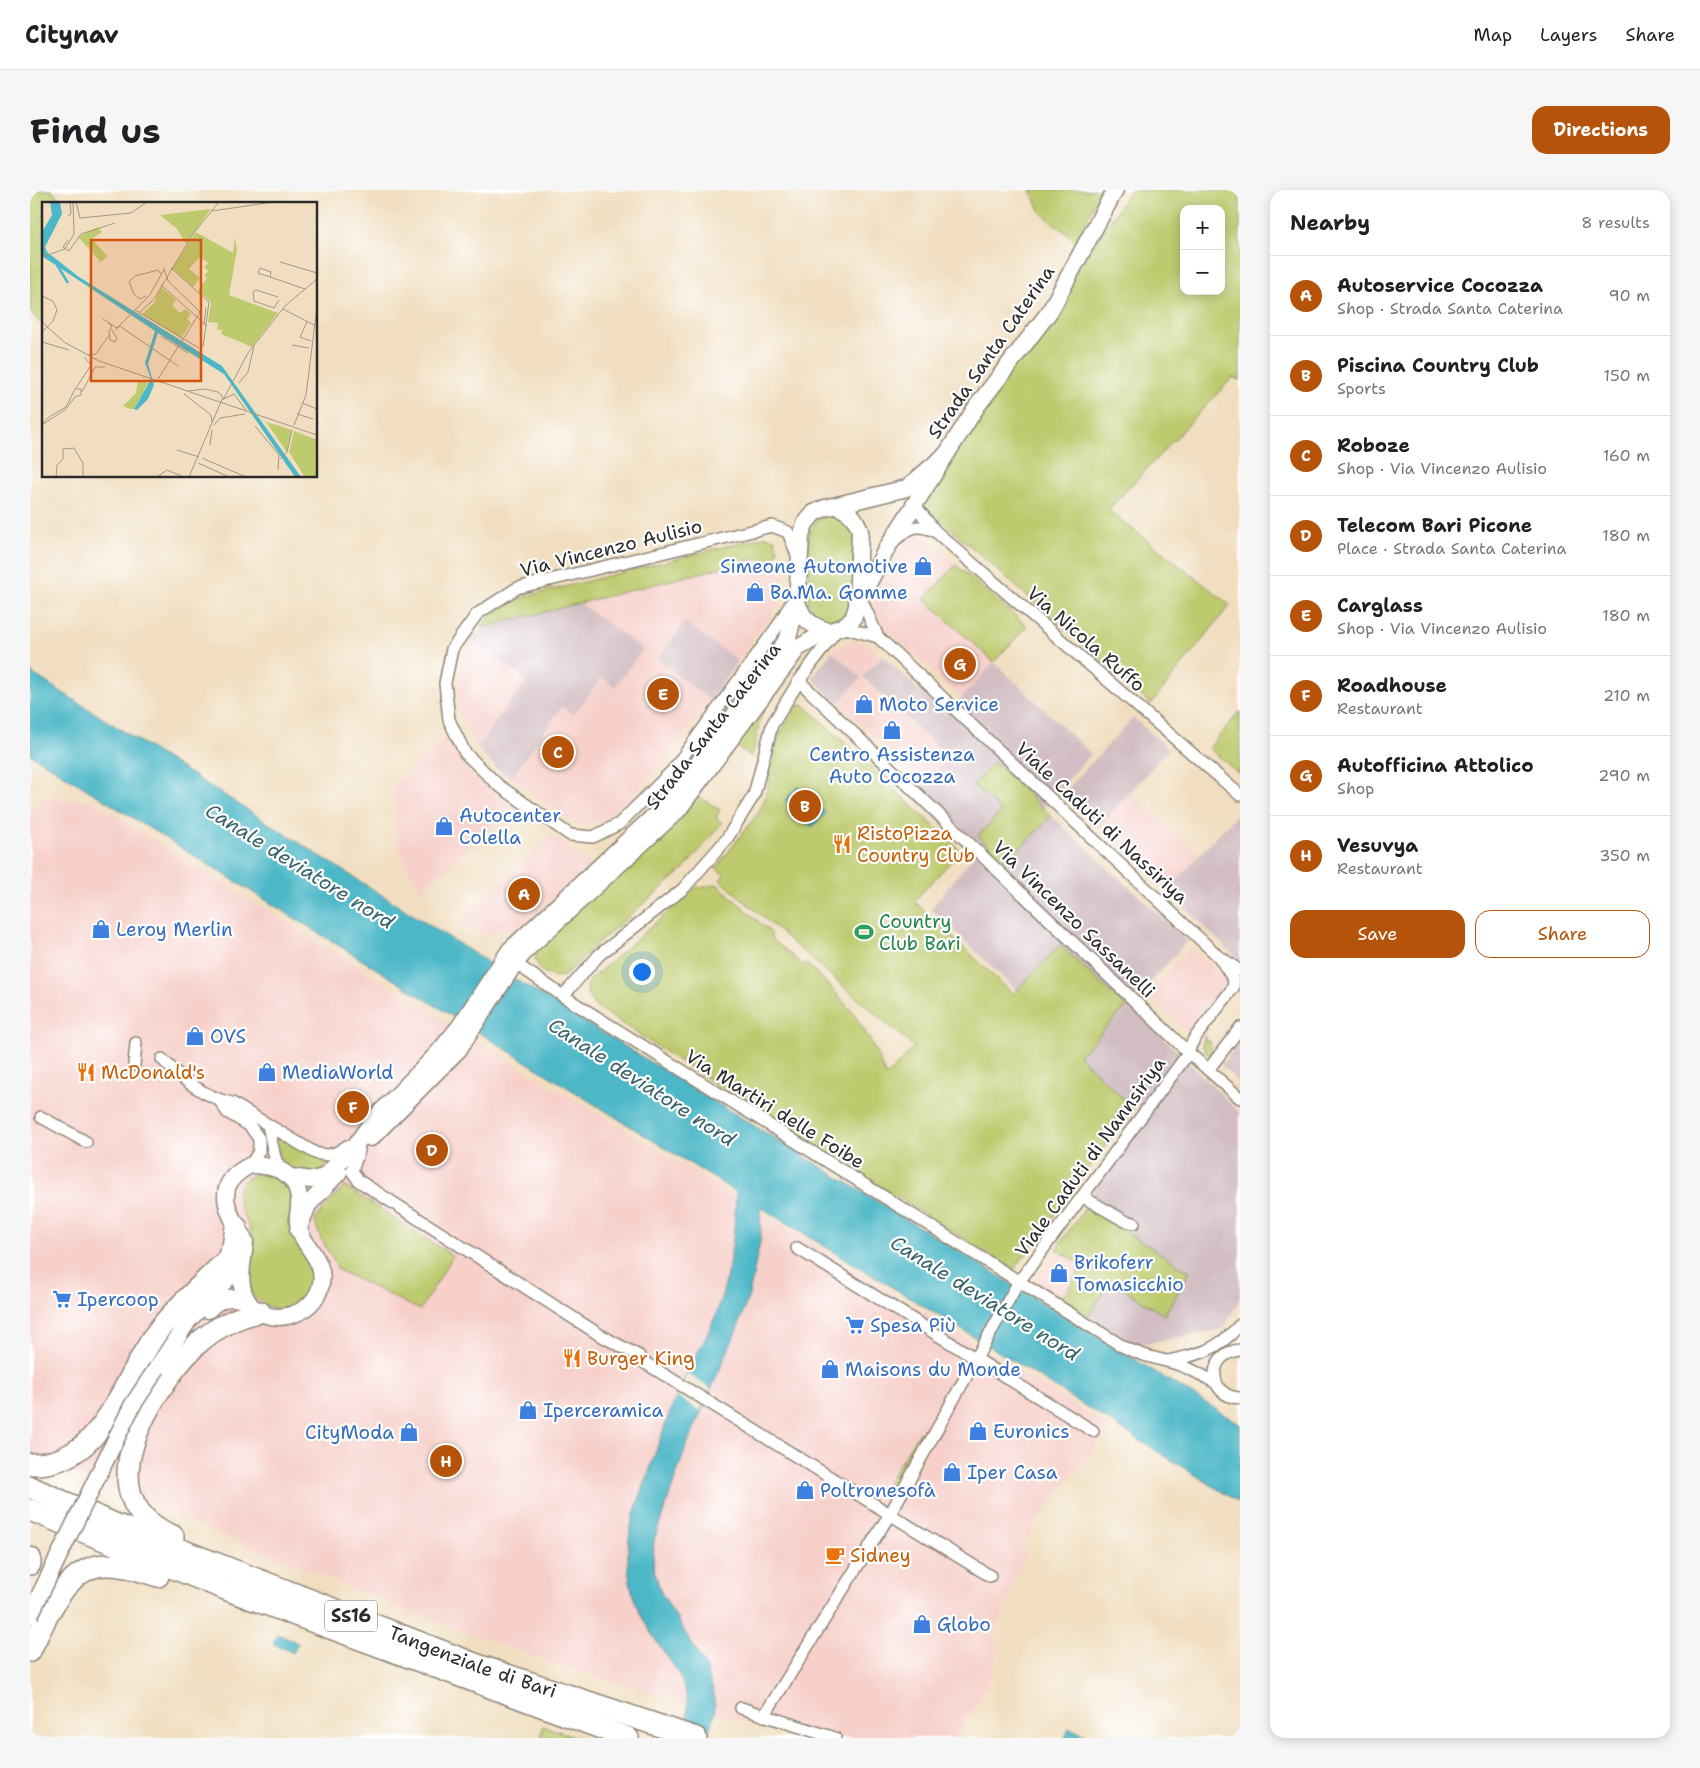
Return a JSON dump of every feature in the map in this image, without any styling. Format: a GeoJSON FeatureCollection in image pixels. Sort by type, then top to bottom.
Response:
{"type":"FeatureCollection","features":[{"type":"Feature","properties":{"kind":"highway"},"geometry":{"type":"LineString","coordinates":[[30,1464],[43,1464],[64,1458],[84,1446],[100,1429],[160,1328],[227,1260],[233,1248],[236,1227]]}},
{"type":"Feature","properties":{"kind":"highway"},"geometry":{"type":"LineString","coordinates":[[224,1566],[198,1545],[160,1531],[146,1520],[129,1489],[127,1472],[134,1438],[150,1408],[194,1347],[254,1307]]}},
{"type":"Feature","properties":{"kind":"highway","name":"Tangenziale di Bari"},"geometry":{"type":"LineString","coordinates":[[30,1487],[117,1525],[480,1666],[687,1735]]}},
{"type":"Feature","properties":{"kind":"highway","name":"Tangenziale di Bari"},"geometry":{"type":"LineString","coordinates":[[30,1510],[224,1589],[628,1738]]}},
{"type":"Feature","properties":{"kind":"highway"},"geometry":{"type":"LineString","coordinates":[[30,1558],[30,1564]]}},
{"type":"Feature","properties":{"kind":"highway"},"geometry":{"type":"LineString","coordinates":[[30,1650],[56,1601],[70,1582],[90,1568],[108,1565],[131,1568],[176,1581],[224,1589]]}},
{"type":"Feature","properties":{"kind":"street","name":"Strada Santa Caterina"},"geometry":{"type":"LineString","coordinates":[[858,593],[869,582],[886,548],[977,406],[1050,311],[1115,190]]}},
{"type":"Feature","properties":{"kind":"street","name":"Strada Santa Caterina"},"geometry":{"type":"LineString","coordinates":[[509,966],[510,950],[670,801],[776,658],[788,638],[798,596],[801,536],[805,524],[814,513],[907,488],[943,457]]}},
{"type":"Feature","properties":{"kind":"street","name":"Via Nicola Ruffo"},"geometry":{"type":"LineString","coordinates":[[914,504],[935,531],[1240,795]]}},
{"type":"Feature","properties":{"kind":"street","name":"Strada Santa Caterina"},"geometry":{"type":"LineString","coordinates":[[298,1230],[308,1205],[359,1150],[458,1050],[466,1029],[509,966],[678,810],[798,648],[853,619],[858,606],[860,532],[857,520],[848,511],[837,506]]}},
{"type":"Feature","properties":{"kind":"street","name":"Via Vincenzo Aulisio"},"geometry":{"type":"LineString","coordinates":[[798,596],[673,770],[619,824],[594,837],[570,835],[498,785],[464,753],[449,720],[445,683],[452,649],[478,614],[517,588],[772,526],[788,532],[799,563]]}},
{"type":"Feature","properties":{"kind":"street"},"geometry":{"type":"LineString","coordinates":[[886,548],[911,527],[923,526],[935,531]]}},
{"type":"Feature","properties":{"kind":"street"},"geometry":{"type":"LineString","coordinates":[[858,593],[878,637]]}},
{"type":"Feature","properties":{"kind":"street"},"geometry":{"type":"LineString","coordinates":[[798,596],[802,616],[812,626],[878,637]]}},
{"type":"Feature","properties":{"kind":"street","name":"Strada Santa Caterina"},"geometry":{"type":"LineString","coordinates":[[563,996],[599,955],[683,889],[726,840],[754,795],[772,725],[799,681],[836,629]]}},
{"type":"Feature","properties":{"kind":"street","name":"Viale Caduti di Nassiriya"},"geometry":{"type":"LineString","coordinates":[[878,637],[1218,957],[1234,980],[1233,988],[1194,1039],[1188,1052]]}},
{"type":"Feature","properties":{"kind":"street","name":"Via Vincenzo Sassanelli"},"geometry":{"type":"LineString","coordinates":[[799,681],[1188,1052],[1240,1098]]}},
{"type":"Feature","properties":{"kind":"street"},"geometry":{"type":"LineString","coordinates":[[1218,957],[1240,971]]}},
{"type":"Feature","properties":{"kind":"street","name":"Via Martiri delle Foibe"},"geometry":{"type":"LineString","coordinates":[[509,966],[563,996],[1018,1283],[1122,1346],[1139,1355],[1166,1361],[1194,1371],[1216,1383],[1226,1395],[1240,1398]]}},
{"type":"Feature","properties":{"kind":"street"},"geometry":{"type":"LineString","coordinates":[[1208,1070],[1240,1028]]}},
{"type":"Feature","properties":{"kind":"street","name":"Strada Santa Caterina"},"geometry":{"type":"LineString","coordinates":[[250,1165],[272,1166],[286,1173],[311,1180],[324,1177],[365,1134],[373,1120],[437,1054],[466,1029]]}},
{"type":"Feature","properties":{"kind":"street"},"geometry":{"type":"LineString","coordinates":[[134,1065],[136,1042]]}},
{"type":"Feature","properties":{"kind":"street","name":"Viale Caduti di Nannsiriya"},"geometry":{"type":"LineString","coordinates":[[1018,1283],[1188,1052]]}},
{"type":"Feature","properties":{"kind":"street"},"geometry":{"type":"LineString","coordinates":[[162,1059],[177,1074],[220,1100],[232,1103],[315,1153],[324,1156],[335,1154],[352,1142],[373,1120]]}},
{"type":"Feature","properties":{"kind":"street"},"geometry":{"type":"LineString","coordinates":[[220,1100],[227,1112],[250,1126],[259,1139],[258,1150],[250,1165],[235,1174],[228,1186],[225,1203],[228,1213],[245,1241],[241,1264],[241,1280],[254,1307]]}},
{"type":"Feature","properties":{"kind":"street"},"geometry":{"type":"LineString","coordinates":[[41,1118],[86,1142]]}},
{"type":"Feature","properties":{"kind":"street"},"geometry":{"type":"LineString","coordinates":[[157,1368],[221,1299],[239,1298],[254,1307],[282,1317],[292,1316],[304,1310],[317,1296],[321,1284],[321,1268],[317,1257],[298,1230],[299,1196],[275,1158],[268,1125]]}},
{"type":"Feature","properties":{"kind":"street"},"geometry":{"type":"LineString","coordinates":[[359,1150],[352,1171],[359,1181],[592,1330],[639,1356],[642,1361],[990,1576]]}},
{"type":"Feature","properties":{"kind":"street"},"geometry":{"type":"LineString","coordinates":[[1083,1197],[1124,1222],[1134,1223]]}},
{"type":"Feature","properties":{"kind":"street"},"geometry":{"type":"LineString","coordinates":[[797,1248],[979,1353],[1093,1431]]}},
{"type":"Feature","properties":{"kind":"street"},"geometry":{"type":"LineString","coordinates":[[30,1615],[132,1406],[188,1322],[241,1264]]}},
{"type":"Feature","properties":{"kind":"street"},"geometry":{"type":"LineString","coordinates":[[764,1716],[890,1514],[1018,1283]]}},
{"type":"Feature","properties":{"kind":"street"},"geometry":{"type":"LineString","coordinates":[[1166,1361],[1213,1350],[1240,1325]]}},
{"type":"Feature","properties":{"kind":"street"},"geometry":{"type":"LineString","coordinates":[[1216,1383],[1216,1367],[1225,1354],[1227,1339]]}},
{"type":"Feature","properties":{"kind":"street"},"geometry":{"type":"LineString","coordinates":[[1213,1350],[1225,1354],[1240,1350]]}},
{"type":"Feature","properties":{"kind":"street"},"geometry":{"type":"LineString","coordinates":[[742,1708],[835,1738]]}},
{"type":"Feature","properties":{"kind":"shaded area"},"geometry":{"type":"Polygon","coordinates":[[[919,533],[956,565],[925,599],[994,662],[961,698],[882,624],[875,608],[876,590],[880,581],[914,534],[919,533]]]}},
{"type":"Feature","properties":{"kind":"shaded area"},"geometry":{"type":"Polygon","coordinates":[[[759,558],[784,576],[786,594],[738,661],[685,622],[657,659],[710,700],[653,774],[633,795],[607,817],[598,822],[583,824],[564,817],[511,778],[563,707],[574,715],[602,677],[615,687],[643,649],[579,603],[759,558]]]}},
{"type":"Feature","properties":{"kind":"shaded area"},"geometry":{"type":"Polygon","coordinates":[[[579,603],[643,649],[615,687],[602,677],[574,715],[562,707],[511,778],[495,767],[477,747],[527,680],[472,640],[481,628],[579,603]]]}},
{"type":"Feature","properties":{"kind":"shaded area"},"geometry":{"type":"Polygon","coordinates":[[[685,622],[738,661],[710,700],[657,659],[685,622]]]}},
{"type":"Feature","properties":{"kind":"shaded area"},"geometry":{"type":"Polygon","coordinates":[[[472,640],[527,680],[477,747],[462,719],[458,696],[460,669],[472,640]]]}},
{"type":"Feature","properties":{"kind":"shaded area"},"geometry":{"type":"Polygon","coordinates":[[[849,642],[863,642],[882,656],[861,678],[832,651],[849,642]]]}},
{"type":"Feature","properties":{"kind":"shaded area"},"geometry":{"type":"Polygon","coordinates":[[[832,651],[861,678],[838,703],[812,678],[832,651]]]}},
{"type":"Feature","properties":{"kind":"shaded area"},"geometry":{"type":"Polygon","coordinates":[[[882,656],[946,715],[994,662],[1091,754],[1043,808],[1187,941],[1130,1005],[1240,1113],[1240,1299],[1223,1329],[1133,1346],[1090,1316],[1085,1204],[1148,1115],[1137,1104],[1133,1108],[1079,1056],[1082,1052],[931,909],[974,855],[914,798],[949,758],[863,677],[882,656]]]}},
{"type":"Feature","properties":{"kind":"shaded area"},"geometry":{"type":"Polygon","coordinates":[[[861,678],[950,762],[927,787],[838,703],[861,678]]]}},
{"type":"Feature","properties":{"kind":"shaded area"},"geometry":{"type":"Polygon","coordinates":[[[1133,718],[1169,749],[1098,827],[1063,794],[1133,718]]]}},
{"type":"Feature","properties":{"kind":"shaded area","name":"Autocenter Colella"},"geometry":{"type":"Polygon","coordinates":[[[446,737],[452,751],[468,771],[512,807],[421,891],[405,863],[399,846],[393,786],[446,737]]]}},
{"type":"Feature","properties":{"kind":"shaded area"},"geometry":{"type":"Polygon","coordinates":[[[1130,792],[1199,856],[1167,891],[1098,827],[1130,792]]]}},
{"type":"Feature","properties":{"kind":"shaded area"},"geometry":{"type":"Polygon","coordinates":[[[45,798],[91,801],[454,1027],[762,1213],[1111,1428],[1046,1508],[1022,1546],[1026,1553],[995,1636],[997,1654],[988,1684],[954,1738],[799,1738],[558,1665],[416,1614],[30,1456],[30,809],[45,798]]]}},
{"type":"Feature","properties":{"kind":"shaded area"},"geometry":{"type":"Polygon","coordinates":[[[1240,811],[1240,961],[1167,891],[1240,811]]]}},
{"type":"Feature","properties":{"kind":"shaded area"},"geometry":{"type":"Polygon","coordinates":[[[552,835],[591,864],[522,927],[482,934],[457,924],[552,835]]]}},
{"type":"Feature","properties":{"kind":"shaded area"},"geometry":{"type":"Polygon","coordinates":[[[1192,948],[1227,981],[1188,1032],[1147,994],[1192,948]]]}},
{"type":"Feature","properties":{"kind":"shaded area"},"geometry":{"type":"Polygon","coordinates":[[[1240,1041],[1240,1084],[1221,1065],[1240,1041]]]}},
{"type":"Feature","properties":{"kind":"shaded area","name":"Brikoferr Tomasicchio"},"geometry":{"type":"Polygon","coordinates":[[[1058,1250],[1083,1265],[1062,1299],[1034,1282],[1058,1250]]]}},
{"type":"Feature","properties":{"kind":"green space"},"geometry":{"type":"Polygon","coordinates":[[[30,190],[51,190],[63,202],[42,202],[42,325],[30,311],[30,190]]]}},
{"type":"Feature","properties":{"kind":"green space"},"geometry":{"type":"Polygon","coordinates":[[[1031,190],[1101,190],[1076,241],[1041,213],[1031,190]]]}},
{"type":"Feature","properties":{"kind":"green space"},"geometry":{"type":"Polygon","coordinates":[[[1131,190],[1240,190],[1240,381],[1233,377],[1108,510],[1230,605],[1151,704],[921,503],[1131,190]]]}},
{"type":"Feature","properties":{"kind":"green space"},"geometry":{"type":"Polygon","coordinates":[[[830,514],[842,516],[854,528],[854,591],[852,606],[846,615],[837,620],[827,621],[817,617],[808,602],[809,534],[816,521],[830,514]]]}},
{"type":"Feature","properties":{"kind":"green space"},"geometry":{"type":"Polygon","coordinates":[[[767,536],[775,540],[778,551],[767,564],[759,558],[481,628],[492,614],[520,598],[767,536]]]}},
{"type":"Feature","properties":{"kind":"green space"},"geometry":{"type":"Polygon","coordinates":[[[956,565],[1027,626],[994,662],[924,599],[956,565]]]}},
{"type":"Feature","properties":{"kind":"green space"},"geometry":{"type":"Polygon","coordinates":[[[804,705],[961,851],[914,901],[1013,994],[1060,945],[1126,1007],[1079,1056],[1133,1108],[1014,1270],[665,1052],[594,1005],[588,996],[587,989],[591,979],[698,886],[700,888],[717,884],[770,932],[772,939],[803,965],[806,963],[844,1002],[863,1028],[886,1077],[914,1047],[720,880],[724,875],[716,868],[759,812],[765,798],[778,738],[797,706],[804,705]]]}},
{"type":"Feature","properties":{"kind":"green space"},"geometry":{"type":"Polygon","coordinates":[[[1240,711],[1240,775],[1209,748],[1240,711]]]}},
{"type":"Feature","properties":{"kind":"green space"},"geometry":{"type":"Polygon","coordinates":[[[762,712],[752,757],[736,746],[762,712]]]}},
{"type":"Feature","properties":{"kind":"green space"},"geometry":{"type":"Polygon","coordinates":[[[994,762],[1051,816],[1007,862],[978,836],[1001,811],[973,785],[994,762]]]}},
{"type":"Feature","properties":{"kind":"green space"},"geometry":{"type":"Polygon","coordinates":[[[698,796],[720,810],[716,818],[722,823],[684,869],[598,943],[564,976],[553,977],[540,970],[535,959],[536,950],[698,796]]]}},
{"type":"Feature","properties":{"kind":"green space"},"geometry":{"type":"Polygon","coordinates":[[[1205,1034],[1206,1042],[1210,1041],[1212,1053],[1208,1055],[1202,1045],[1205,1034]]]}},
{"type":"Feature","properties":{"kind":"green space"},"geometry":{"type":"Polygon","coordinates":[[[276,1136],[331,1159],[320,1172],[295,1173],[281,1161],[276,1136]]]}},
{"type":"Feature","properties":{"kind":"green space"},"geometry":{"type":"Polygon","coordinates":[[[258,1173],[276,1176],[289,1188],[292,1201],[290,1227],[292,1235],[307,1256],[313,1272],[313,1280],[308,1294],[296,1305],[285,1309],[271,1307],[257,1299],[251,1292],[249,1284],[253,1240],[239,1204],[238,1195],[240,1187],[246,1179],[258,1173]]]}},
{"type":"Feature","properties":{"kind":"green space"},"geometry":{"type":"Polygon","coordinates":[[[344,1186],[453,1256],[420,1310],[338,1270],[318,1232],[315,1219],[344,1186]]]}},
{"type":"Feature","properties":{"kind":"green space"},"geometry":{"type":"Polygon","coordinates":[[[1086,1207],[1190,1272],[1164,1315],[1111,1281],[1089,1316],[1062,1299],[1083,1265],[1056,1249],[1086,1207]]]}},
{"type":"Feature","properties":{"kind":"green space"},"geometry":{"type":"Polygon","coordinates":[[[919,1432],[922,1433],[890,1490],[885,1487],[919,1432]]]}},
{"type":"Feature","properties":{"kind":"green space"},"geometry":{"type":"Polygon","coordinates":[[[543,1726],[580,1738],[541,1738],[543,1726]]]}},
{"type":"Feature","properties":{"kind":"water","name":"Canale deviatore nord"},"geometry":{"type":"Polygon","coordinates":[[[30,672],[489,963],[1240,1424],[1240,1503],[994,1349],[760,1207],[761,1237],[749,1295],[736,1332],[686,1447],[654,1540],[653,1566],[661,1592],[705,1666],[714,1694],[715,1713],[706,1738],[682,1738],[687,1719],[687,1702],[684,1687],[678,1674],[643,1619],[635,1602],[629,1576],[629,1539],[630,1529],[664,1427],[682,1383],[717,1312],[731,1253],[736,1192],[30,754],[30,672]]]}},
{"type":"Feature","properties":{"kind":"water"},"geometry":{"type":"Polygon","coordinates":[[[798,786],[826,813],[812,827],[785,800],[798,786]]]}},
{"type":"Feature","properties":{"kind":"water"},"geometry":{"type":"Polygon","coordinates":[[[278,1634],[298,1643],[293,1653],[273,1643],[278,1634]]]}},
{"type":"Feature","properties":{"kind":"water"},"geometry":{"type":"Polygon","coordinates":[[[1069,1728],[1092,1738],[1065,1738],[1069,1728]]]}},
{"type":"Feature","properties":{"kind":"pier"},"geometry":{"type":"Polygon","coordinates":[[[687,1374],[711,1389],[700,1411],[677,1396],[687,1374]]]}},
{"type":"Feature","properties":{"kind":"place","name":"Simeone Automotive"},"geometry":{"type":"Point","coordinates":[923,566]}},
{"type":"Feature","properties":{"kind":"place","name":"Ba.Ma. Gomme"},"geometry":{"type":"Point","coordinates":[755,592]}},
{"type":"Feature","properties":{"kind":"place","name":"Autofficina Attolico"},"geometry":{"type":"Point","coordinates":[960,664]}},
{"type":"Feature","properties":{"kind":"place","name":"Carglass"},"geometry":{"type":"Point","coordinates":[663,694]}},
{"type":"Feature","properties":{"kind":"place","name":"Moto Service"},"geometry":{"type":"Point","coordinates":[864,704]}},
{"type":"Feature","properties":{"kind":"place","name":"Centro Assistenza Auto Cocozza"},"geometry":{"type":"Point","coordinates":[892,730]}},
{"type":"Feature","properties":{"kind":"place","name":"Roboze"},"geometry":{"type":"Point","coordinates":[558,752]}},
{"type":"Feature","properties":{"kind":"place","name":"Piscina Country Club"},"geometry":{"type":"Point","coordinates":[805,806]}},
{"type":"Feature","properties":{"kind":"place","name":"Autocenter Colella"},"geometry":{"type":"Point","coordinates":[444,826]}},
{"type":"Feature","properties":{"kind":"place","name":"RistoPizza Country Club"},"geometry":{"type":"Point","coordinates":[842,844]}},
{"type":"Feature","properties":{"kind":"place","name":"Autoservice Cocozza"},"geometry":{"type":"Point","coordinates":[524,894]}},
{"type":"Feature","properties":{"kind":"place","name":"Leroy Merlin"},"geometry":{"type":"Point","coordinates":[101,929]}},
{"type":"Feature","properties":{"kind":"place","name":"Country Club Bari"},"geometry":{"type":"Point","coordinates":[864,932]}},
{"type":"Feature","properties":{"kind":"place","name":"OVS"},"geometry":{"type":"Point","coordinates":[195,1036]}},
{"type":"Feature","properties":{"kind":"place","name":"McDonald's"},"geometry":{"type":"Point","coordinates":[86,1072]}},
{"type":"Feature","properties":{"kind":"place","name":"MediaWorld"},"geometry":{"type":"Point","coordinates":[267,1072]}},
{"type":"Feature","properties":{"kind":"place","name":"Roadhouse"},"geometry":{"type":"Point","coordinates":[353,1107]}},
{"type":"Feature","properties":{"kind":"place","name":"Telecom Bari Picone"},"geometry":{"type":"Point","coordinates":[432,1150]}},
{"type":"Feature","properties":{"kind":"place","name":"Brikoferr Tomasicchio"},"geometry":{"type":"Point","coordinates":[1059,1273]}},
{"type":"Feature","properties":{"kind":"place","name":"Ipercoop"},"geometry":{"type":"Point","coordinates":[62,1299]}},
{"type":"Feature","properties":{"kind":"place","name":"Spesa Più"},"geometry":{"type":"Point","coordinates":[855,1325]}},
{"type":"Feature","properties":{"kind":"place","name":"Burger King"},"geometry":{"type":"Point","coordinates":[572,1358]}},
{"type":"Feature","properties":{"kind":"place","name":"Maisons du Monde"},"geometry":{"type":"Point","coordinates":[830,1369]}},
{"type":"Feature","properties":{"kind":"place","name":"Iperceramica"},"geometry":{"type":"Point","coordinates":[528,1410]}},
{"type":"Feature","properties":{"kind":"place","name":"Euronics"},"geometry":{"type":"Point","coordinates":[978,1431]}},
{"type":"Feature","properties":{"kind":"place","name":"CityModa"},"geometry":{"type":"Point","coordinates":[409,1432]}},
{"type":"Feature","properties":{"kind":"place","name":"Vesuvya"},"geometry":{"type":"Point","coordinates":[446,1461]}},
{"type":"Feature","properties":{"kind":"place","name":"Iper Casa"},"geometry":{"type":"Point","coordinates":[952,1472]}},
{"type":"Feature","properties":{"kind":"place","name":"Poltronesofà"},"geometry":{"type":"Point","coordinates":[805,1490]}},
{"type":"Feature","properties":{"kind":"place","name":"Sidney"},"geometry":{"type":"Point","coordinates":[835,1555]}},
{"type":"Feature","properties":{"kind":"place","name":"Globo"},"geometry":{"type":"Point","coordinates":[922,1624]}}]}
